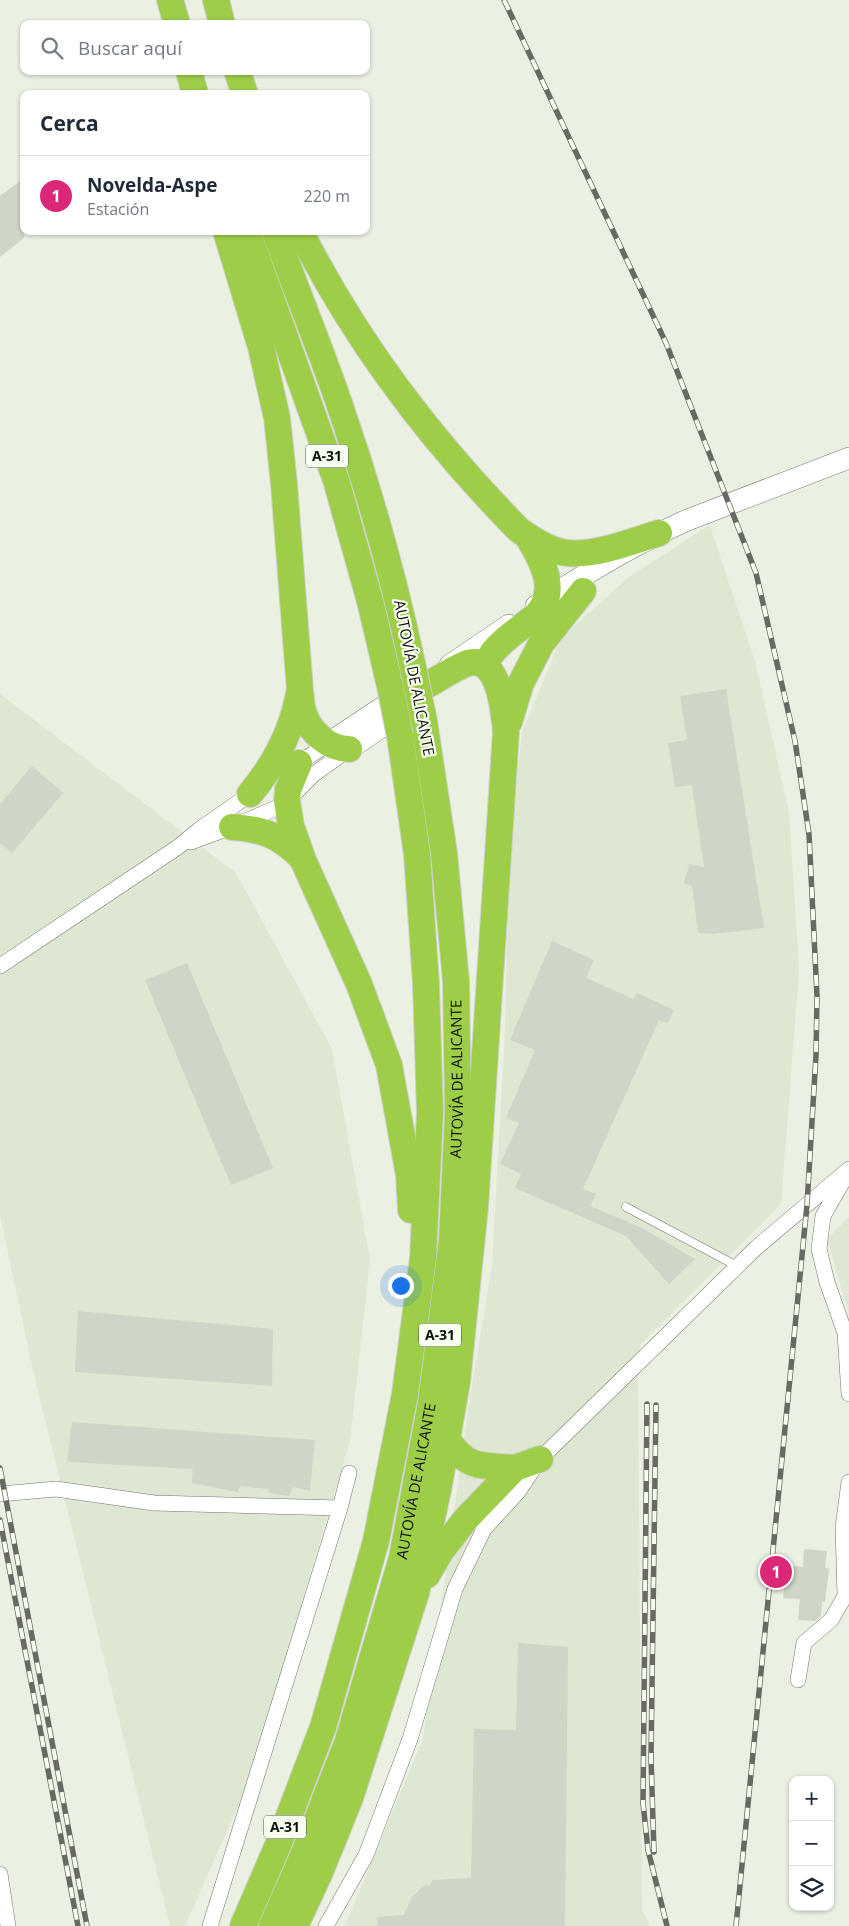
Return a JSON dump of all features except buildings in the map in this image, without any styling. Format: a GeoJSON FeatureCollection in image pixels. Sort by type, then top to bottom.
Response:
{"type":"FeatureCollection","features":[{"type":"Feature","properties":{"kind":"highway"},"geometry":{"type":"LineString","coordinates":[[170,0],[176,20]]}},
{"type":"Feature","properties":{"kind":"highway"},"geometry":{"type":"LineString","coordinates":[[203,0],[208,20]]}},
{"type":"Feature","properties":{"kind":"highway"},"geometry":{"type":"LineString","coordinates":[[216,0],[221,20]]}},
{"type":"Feature","properties":{"kind":"highway"},"geometry":{"type":"LineString","coordinates":[[190,75],[194,90]]}},
{"type":"Feature","properties":{"kind":"highway"},"geometry":{"type":"LineString","coordinates":[[222,75],[227,90]]}},
{"type":"Feature","properties":{"kind":"highway"},"geometry":{"type":"LineString","coordinates":[[238,75],[244,90]]}},
{"type":"Feature","properties":{"kind":"highway"},"geometry":{"type":"LineString","coordinates":[[227,235],[265,364],[277,418],[300,690],[304,714],[321,739],[339,746]]}},
{"type":"Feature","properties":{"kind":"highway","name":"AUTOVÍA DE ALICANTE"},"geometry":{"type":"LineString","coordinates":[[248,235],[336,480],[370,601],[404,684],[424,721],[444,853],[456,981],[458,1113],[452,1241],[433,1393],[402,1558],[348,1741],[302,1858],[272,1926]]}},
{"type":"Feature","properties":{"kind":"highway","name":"AUTOVÍA DE ALICANTE"},"geometry":{"type":"LineString","coordinates":[[243,1926],[278,1845],[323,1727],[376,1541],[405,1394],[423,1258],[430,1112],[426,984],[417,854],[400,736],[404,684],[397,594],[342,409],[277,235]]}},
{"type":"Feature","properties":{"kind":"highway"},"geometry":{"type":"LineString","coordinates":[[302,235],[341,306],[407,403],[452,460],[501,512],[528,537],[556,551],[568,554],[583,553],[659,533]]}},
{"type":"Feature","properties":{"kind":"highway"},"geometry":{"type":"LineString","coordinates":[[404,684],[431,684],[465,664],[484,658],[509,635],[534,617],[544,606],[548,586],[545,568],[528,537]]}},
{"type":"Feature","properties":{"kind":"highway"},"geometry":{"type":"LineString","coordinates":[[506,732],[521,683],[532,660],[554,626],[583,591]]}},
{"type":"Feature","properties":{"kind":"highway"},"geometry":{"type":"LineString","coordinates":[[295,1926],[320,1872],[350,1798],[416,1593],[457,1382],[475,1207],[506,732],[502,696],[484,658]]}},
{"type":"Feature","properties":{"kind":"highway"},"geometry":{"type":"LineString","coordinates":[[250,794],[266,775],[280,751],[296,711],[300,690]]}},
{"type":"Feature","properties":{"kind":"highway"},"geometry":{"type":"LineString","coordinates":[[299,763],[290,781],[287,800],[291,826],[303,860],[359,984],[389,1065],[409,1174],[412,1232],[423,1258]]}},
{"type":"Feature","properties":{"kind":"highway"},"geometry":{"type":"LineString","coordinates":[[232,827],[256,829],[276,837],[289,846],[303,860]]}},
{"type":"Feature","properties":{"kind":"highway"},"geometry":{"type":"LineString","coordinates":[[447,1439],[456,1453],[472,1464],[514,1468],[540,1459]]}},
{"type":"Feature","properties":{"kind":"highway"},"geometry":{"type":"LineString","coordinates":[[416,1593],[441,1551],[465,1520],[514,1468]]}},
{"type":"Feature","properties":{"kind":"street"},"geometry":{"type":"LineString","coordinates":[[178,847],[276,808],[313,775],[339,746],[380,709],[404,684],[603,564],[685,521],[849,458]]}},
{"type":"Feature","properties":{"kind":"street"},"geometry":{"type":"LineString","coordinates":[[0,966],[178,847],[250,794],[299,763],[339,746],[484,658],[583,591],[634,547]]}},
{"type":"Feature","properties":{"kind":"street"},"geometry":{"type":"LineString","coordinates":[[326,1926],[366,1855],[410,1739],[455,1589],[484,1529],[518,1492],[540,1459],[737,1266],[849,1170]]}},
{"type":"Feature","properties":{"kind":"street"},"geometry":{"type":"LineString","coordinates":[[849,1170],[823,1216],[819,1249],[827,1282],[844,1333],[849,1394]]}},
{"type":"Feature","properties":{"kind":"street"},"geometry":{"type":"LineString","coordinates":[[210,1926],[340,1508],[349,1473]]}},
{"type":"Feature","properties":{"kind":"street"},"geometry":{"type":"LineString","coordinates":[[798,1680],[804,1643],[830,1620],[847,1596],[843,1527],[849,1482]]}},
{"type":"Feature","properties":{"kind":"street"},"geometry":{"type":"LineString","coordinates":[[0,1494],[56,1489],[154,1503],[340,1508]]}},
{"type":"Feature","properties":{"kind":"street"},"geometry":{"type":"LineString","coordinates":[[0,1874],[8,1926]]}},
{"type":"Feature","properties":{"kind":"lane"},"geometry":{"type":"LineString","coordinates":[[626,1206],[737,1266]]}},
{"type":"Feature","properties":{"kind":"shaded area"},"geometry":{"type":"Polygon","coordinates":[[[710,525],[755,661],[789,812],[799,970],[781,1204],[640,1345],[638,1384],[642,1910],[650,1926],[345,1926],[423,1739],[468,1410],[492,1265],[505,1034],[509,849],[522,733],[561,638],[630,576],[710,525]]]}},
{"type":"Feature","properties":{"kind":"shaded area"},"geometry":{"type":"Polygon","coordinates":[[[0,694],[236,873],[332,1049],[370,1260],[350,1441],[247,1786],[185,1926],[170,1926],[33,1370],[0,1215],[0,694]]]}},
{"type":"Feature","properties":{"kind":"shaded area"},"geometry":{"type":"Polygon","coordinates":[[[849,1217],[849,1314],[827,1239],[849,1217]]]}},
{"type":"Feature","properties":{"kind":"railway"},"geometry":{"type":"LineString","coordinates":[[504,0],[666,343],[756,573],[795,741],[809,834],[817,996],[816,1055],[807,1205],[736,1926]]}},
{"type":"Feature","properties":{"kind":"railway"},"geometry":{"type":"LineString","coordinates":[[647,1404],[643,1803],[648,1850],[667,1926]]}},
{"type":"Feature","properties":{"kind":"railway"},"geometry":{"type":"LineString","coordinates":[[654,1852],[651,1758],[656,1405]]}},
{"type":"Feature","properties":{"kind":"railway"},"geometry":{"type":"LineString","coordinates":[[0,1468],[87,1926]]}},
{"type":"Feature","properties":{"kind":"railway"},"geometry":{"type":"LineString","coordinates":[[0,1520],[78,1926]]}},
{"type":"Feature","properties":{"kind":"place","name":"Novelda-Aspe"},"geometry":{"type":"Point","coordinates":[776,1572]}}]}
